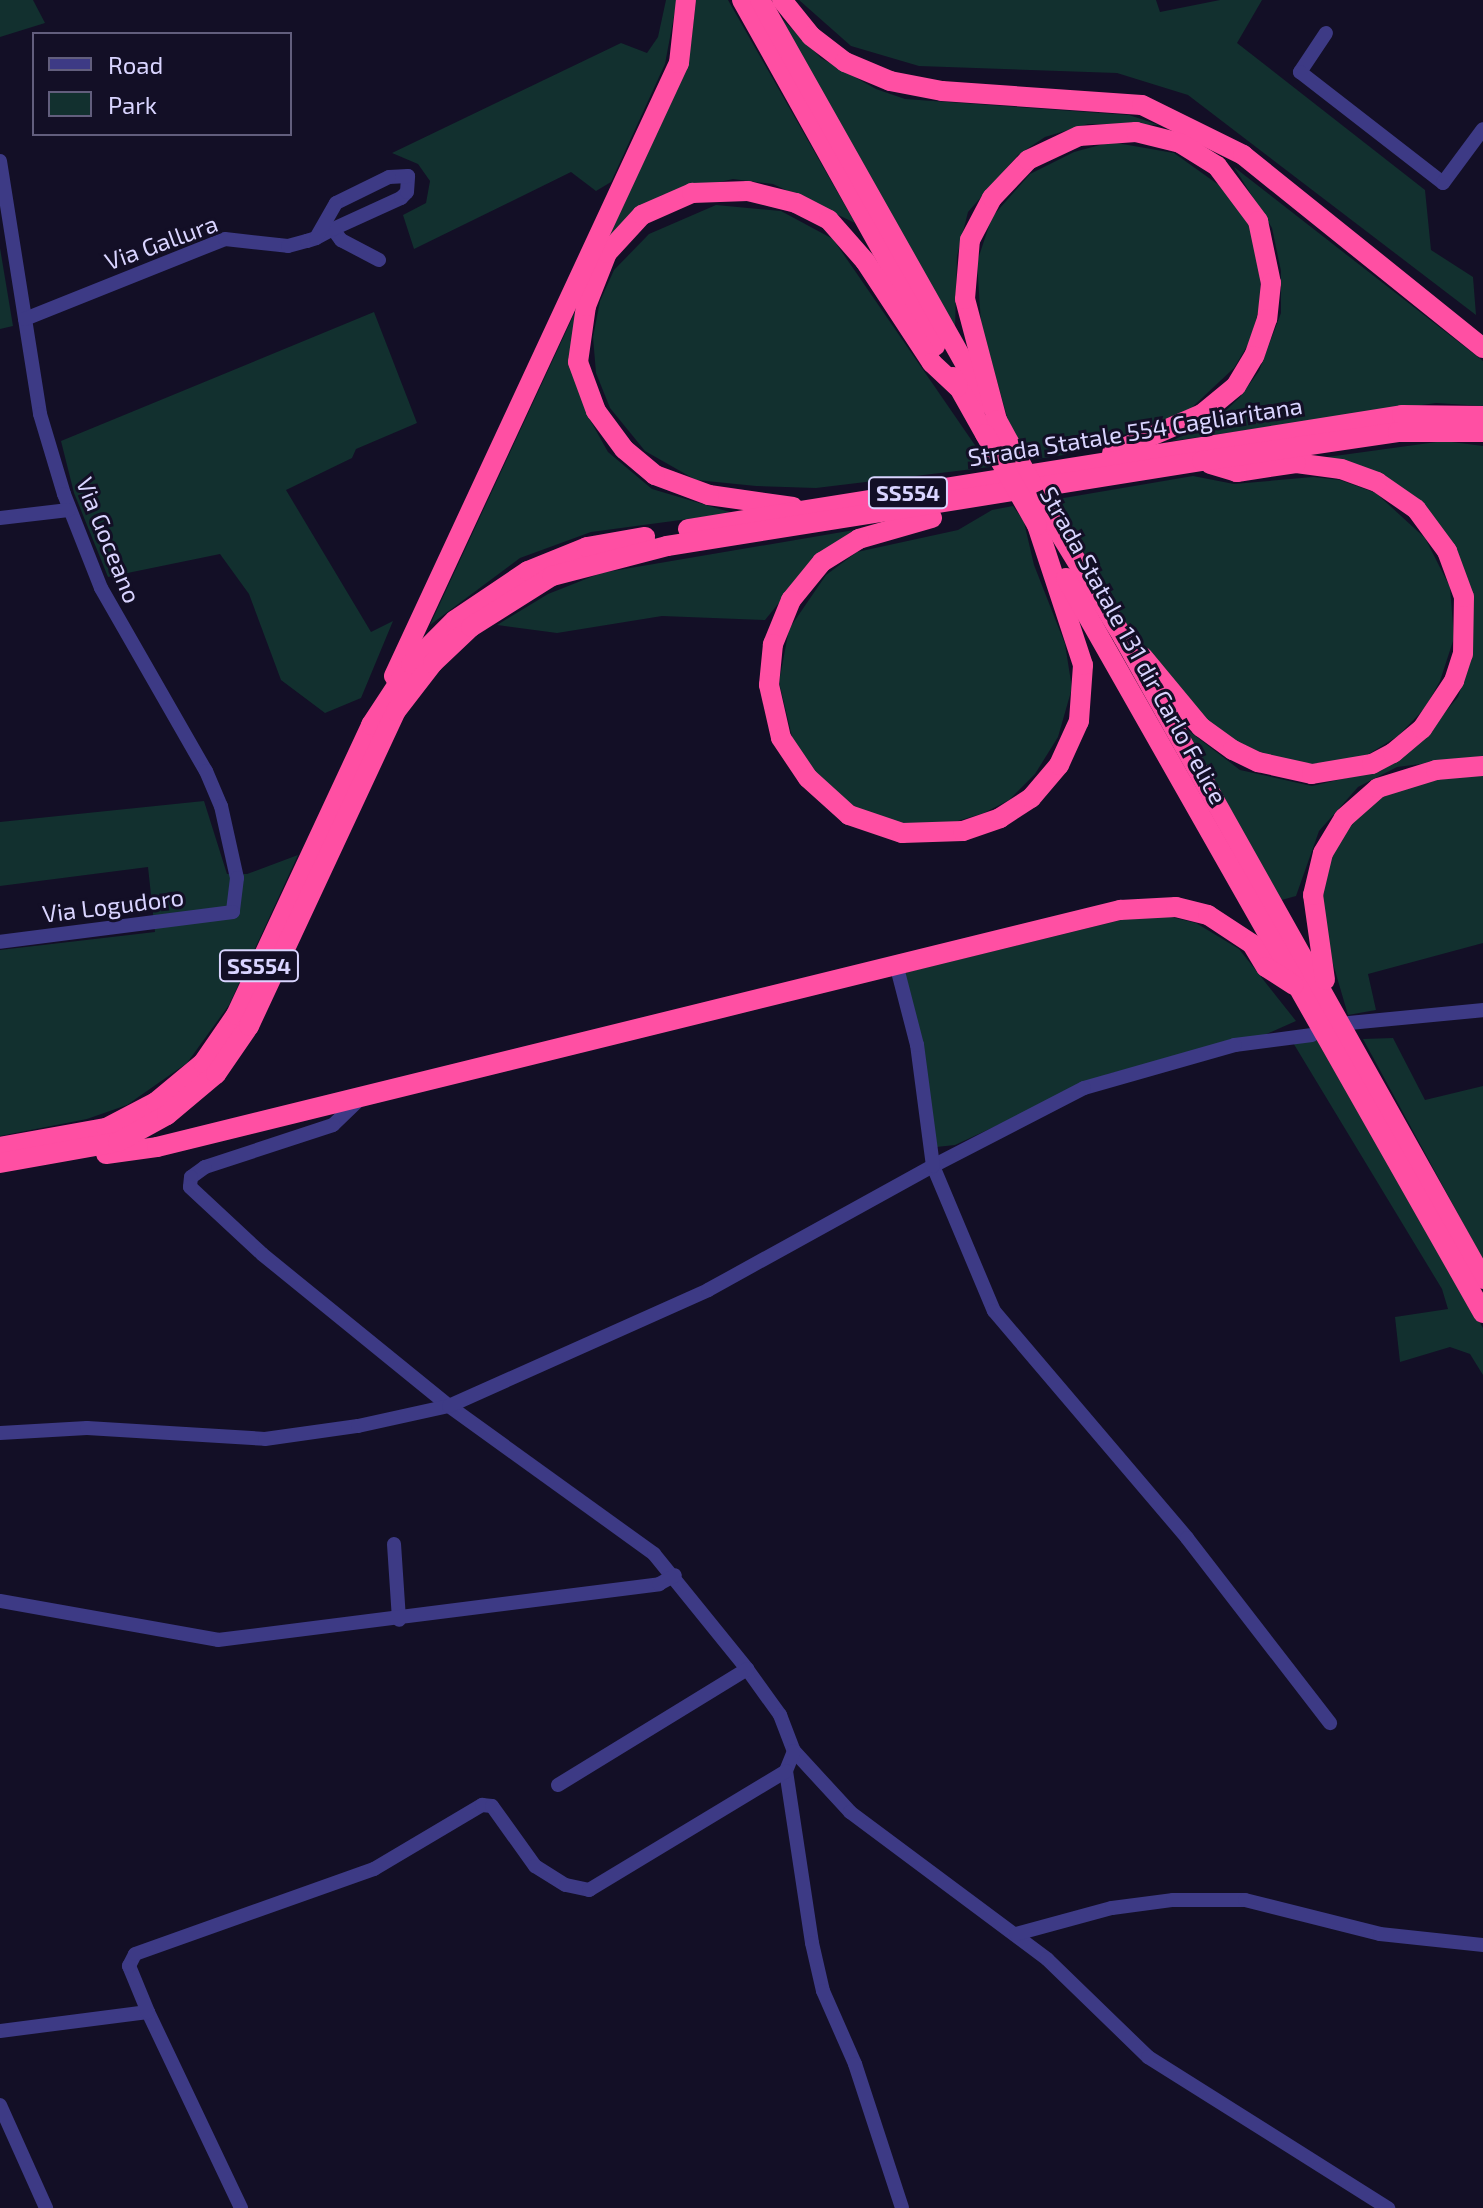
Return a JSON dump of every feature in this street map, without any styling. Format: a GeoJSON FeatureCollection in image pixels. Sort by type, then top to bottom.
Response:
{"type":"FeatureCollection","features":[{"type":"Feature","properties":{"kind":"highway"},"geometry":{"type":"LineString","coordinates":[[387,697],[679,63],[686,0]]}},
{"type":"Feature","properties":{"kind":"highway","name":"Strada Statale 131 dir Carlo Felice"},"geometry":{"type":"LineString","coordinates":[[742,0],[958,387],[991,427]]}},
{"type":"Feature","properties":{"kind":"highway","name":"Strada Statale 131 dir Carlo Felice"},"geometry":{"type":"LineString","coordinates":[[760,0],[1294,985],[1483,1313]]}},
{"type":"Feature","properties":{"kind":"highway"},"geometry":{"type":"LineString","coordinates":[[782,0],[811,36],[845,62],[890,81],[942,91],[1142,105],[1243,155],[1483,348]]}},
{"type":"Feature","properties":{"kind":"highway"},"geometry":{"type":"LineString","coordinates":[[991,427],[965,299],[970,240],[992,198],[1028,160],[1079,136],[1136,132],[1180,143],[1217,166],[1258,221],[1271,283],[1267,319],[1236,386],[1202,414],[1074,467]]}},
{"type":"Feature","properties":{"kind":"highway"},"geometry":{"type":"LineString","coordinates":[[801,510],[709,495],[665,480],[624,449],[596,411],[578,362],[586,306],[607,253],[642,215],[692,193],[748,191],[796,203],[829,220],[865,261],[932,363],[958,387]]}},
{"type":"Feature","properties":{"kind":"highway","name":"Strada Statale 554 Cagliaritana"},"geometry":{"type":"LineString","coordinates":[[0,1147],[106,1128],[156,1102],[203,1063],[236,1015],[387,697],[455,620],[538,566],[587,547],[801,510],[1402,415],[1483,416]]}},
{"type":"Feature","properties":{"kind":"highway","name":"Strada Statale 554 Cagliaritana"},"geometry":{"type":"LineString","coordinates":[[1202,461],[1423,429],[1483,432]]}},
{"type":"Feature","properties":{"kind":"highway"},"geometry":{"type":"LineString","coordinates":[[1123,637],[1201,727],[1245,756],[1290,772],[1341,771],[1393,753],[1422,729],[1454,681],[1463,654],[1464,597],[1447,551],[1416,509],[1377,482],[1341,469],[1296,463],[1237,472],[1202,461]]}},
{"type":"Feature","properties":{"kind":"highway","name":"SS554"},"geometry":{"type":"LineString","coordinates":[[963,501],[1202,461]]}},
{"type":"Feature","properties":{"kind":"highway"},"geometry":{"type":"LineString","coordinates":[[963,501],[954,514],[859,539],[822,562],[791,600],[773,644],[769,685],[781,738],[808,778],[849,815],[902,833],[963,831],[1000,818],[1031,798],[1059,765],[1079,721],[1083,665],[1045,523]]}},
{"type":"Feature","properties":{"kind":"highway","name":"Strada Statale 554 Cagliaritana"},"geometry":{"type":"LineString","coordinates":[[0,1163],[50,1157],[118,1142],[167,1115],[216,1074],[249,1026],[396,711],[433,663],[488,614],[552,576],[626,554],[963,501]]}},
{"type":"Feature","properties":{"kind":"highway","name":"Strada Statale 131 dir Carlo Felice"},"geometry":{"type":"LineString","coordinates":[[1045,523],[1123,637],[1329,999],[1483,1279]]}},
{"type":"Feature","properties":{"kind":"highway"},"geometry":{"type":"LineString","coordinates":[[1329,999],[1313,895],[1323,853],[1344,818],[1378,788],[1436,770],[1483,766]]}},
{"type":"Feature","properties":{"kind":"highway"},"geometry":{"type":"LineString","coordinates":[[50,1157],[157,1147],[1120,910],[1176,907],[1228,926],[1252,944],[1266,967],[1294,985]]}},
{"type":"Feature","properties":{"kind":"street"},"geometry":{"type":"LineString","coordinates":[[1326,33],[1300,72],[1443,183],[1483,129]]}},
{"type":"Feature","properties":{"kind":"street","name":"Via Goceano"},"geometry":{"type":"LineString","coordinates":[[0,161],[40,414],[69,510],[101,588],[145,670],[190,738],[211,783],[237,878],[233,912]]}},
{"type":"Feature","properties":{"kind":"street","name":"Via Gallura"},"geometry":{"type":"LineString","coordinates":[[25,319],[225,239],[288,246],[316,238],[401,198],[407,192],[408,176],[389,177],[336,203],[316,238]]}},
{"type":"Feature","properties":{"kind":"street"},"geometry":{"type":"LineString","coordinates":[[333,229],[341,240],[379,260]]}},
{"type":"Feature","properties":{"kind":"street"},"geometry":{"type":"LineString","coordinates":[[0,518],[69,510]]}},
{"type":"Feature","properties":{"kind":"street","name":"Via Logudoro"},"geometry":{"type":"LineString","coordinates":[[0,942],[233,912]]}},
{"type":"Feature","properties":{"kind":"street"},"geometry":{"type":"LineString","coordinates":[[896,964],[917,1045],[933,1166],[994,1311],[1187,1538],[1330,1723]]}},
{"type":"Feature","properties":{"kind":"street"},"geometry":{"type":"LineString","coordinates":[[1349,1023],[1483,1010]]}},
{"type":"Feature","properties":{"kind":"street"},"geometry":{"type":"LineString","coordinates":[[0,1433],[87,1428],[265,1439],[449,1406],[708,1290],[933,1166],[1084,1088],[1235,1045],[1312,1035]]}},
{"type":"Feature","properties":{"kind":"street"},"geometry":{"type":"LineString","coordinates":[[365,1094],[333,1125],[205,1167],[191,1177],[190,1187],[262,1254],[449,1406],[654,1554],[675,1575],[780,1715],[794,1751],[850,1812],[1016,1934],[1148,2057],[1388,2208]]}},
{"type":"Feature","properties":{"kind":"street"},"geometry":{"type":"LineString","coordinates":[[394,1544],[399,1620]]}},
{"type":"Feature","properties":{"kind":"street"},"geometry":{"type":"LineString","coordinates":[[0,1601],[218,1640],[399,1620],[659,1584],[675,1575]]}},
{"type":"Feature","properties":{"kind":"street"},"geometry":{"type":"LineString","coordinates":[[558,1785],[747,1669]]}},
{"type":"Feature","properties":{"kind":"street"},"geometry":{"type":"LineString","coordinates":[[794,1751],[786,1771],[823,1991],[855,2064],[902,2208]]}},
{"type":"Feature","properties":{"kind":"street"},"geometry":{"type":"LineString","coordinates":[[241,2208],[148,2012],[129,1966],[135,1954],[374,1869],[482,1805],[492,1806],[535,1866],[566,1885],[589,1890],[786,1771]]}},
{"type":"Feature","properties":{"kind":"street"},"geometry":{"type":"LineString","coordinates":[[1016,1934],[1112,1908],[1173,1900],[1245,1900],[1380,1934],[1483,1945]]}},
{"type":"Feature","properties":{"kind":"street"},"geometry":{"type":"LineString","coordinates":[[0,2031],[148,2012]]}},
{"type":"Feature","properties":{"kind":"street"},"geometry":{"type":"LineString","coordinates":[[0,2105],[46,2208]]}},
{"type":"Feature","properties":{"kind":"green space"},"geometry":{"type":"Polygon","coordinates":[[[0,0],[33,0],[45,23],[0,37],[0,0]]]}},
{"type":"Feature","properties":{"kind":"green space"},"geometry":{"type":"Polygon","coordinates":[[[666,0],[677,0],[665,64],[611,182],[596,191],[571,172],[414,249],[403,215],[426,203],[430,181],[418,164],[392,153],[621,43],[647,53],[658,37],[666,0]]]}},
{"type":"Feature","properties":{"kind":"green space"},"geometry":{"type":"Polygon","coordinates":[[[696,0],[728,0],[855,223],[773,184],[733,179],[662,195],[634,213],[608,238],[691,43],[696,0]]]}},
{"type":"Feature","properties":{"kind":"green space"},"geometry":{"type":"Polygon","coordinates":[[[799,0],[1156,0],[1160,12],[1220,0],[1262,0],[1237,43],[1425,190],[1431,250],[1473,277],[1476,315],[1188,95],[1117,73],[919,66],[851,46],[799,0]]]}},
{"type":"Feature","properties":{"kind":"green space"},"geometry":{"type":"Polygon","coordinates":[[[778,15],[821,58],[876,89],[905,99],[1129,115],[1159,125],[1088,124],[1045,137],[1018,155],[968,212],[957,256],[955,329],[778,15]]]}},
{"type":"Feature","properties":{"kind":"green space"},"geometry":{"type":"Polygon","coordinates":[[[1111,142],[1174,153],[1230,193],[1250,227],[1261,272],[1259,309],[1250,341],[1234,368],[1185,414],[1064,455],[1030,460],[1011,431],[981,324],[977,262],[992,217],[1030,174],[1074,152],[1111,142]]]}},
{"type":"Feature","properties":{"kind":"green space"},"geometry":{"type":"Polygon","coordinates":[[[1234,167],[1483,361],[1483,406],[1436,403],[1172,441],[1220,416],[1240,397],[1259,371],[1281,313],[1281,271],[1272,228],[1234,167]]]}},
{"type":"Feature","properties":{"kind":"green space"},"geometry":{"type":"Polygon","coordinates":[[[716,205],[781,211],[833,239],[990,467],[816,488],[756,486],[696,480],[645,451],[610,408],[596,373],[593,337],[600,301],[614,270],[649,234],[716,205]]]}},
{"type":"Feature","properties":{"kind":"green space"},"geometry":{"type":"Polygon","coordinates":[[[0,248],[13,326],[0,329],[0,248]]]}},
{"type":"Feature","properties":{"kind":"green space"},"geometry":{"type":"Polygon","coordinates":[[[576,310],[574,368],[589,418],[608,452],[652,489],[733,513],[591,532],[520,558],[430,625],[576,310]]]}},
{"type":"Feature","properties":{"kind":"green space"},"geometry":{"type":"Polygon","coordinates":[[[374,312],[417,423],[356,449],[352,458],[286,490],[371,632],[393,621],[361,698],[325,713],[281,680],[249,594],[220,554],[108,577],[74,493],[61,441],[374,312]]]}},
{"type":"Feature","properties":{"kind":"green space"},"geometry":{"type":"Polygon","coordinates":[[[1444,441],[1483,446],[1483,756],[1397,767],[1358,787],[1319,831],[1296,896],[1278,901],[1181,725],[1240,770],[1312,786],[1372,772],[1424,737],[1458,697],[1471,660],[1437,522],[1320,458],[1444,441]]]}},
{"type":"Feature","properties":{"kind":"green space"},"geometry":{"type":"Polygon","coordinates":[[[1193,476],[1234,484],[1313,477],[1340,480],[1376,493],[1425,538],[1450,587],[1454,638],[1440,681],[1425,708],[1398,736],[1367,755],[1335,765],[1293,767],[1227,737],[1198,712],[1127,627],[1052,500],[1193,476]]]}},
{"type":"Feature","properties":{"kind":"green space"},"geometry":{"type":"Polygon","coordinates":[[[1013,506],[1024,522],[1034,565],[1065,644],[1072,688],[1058,737],[1035,774],[1009,800],[984,813],[951,823],[914,824],[885,821],[854,807],[831,791],[794,745],[779,682],[789,629],[826,575],[857,552],[958,530],[992,510],[1013,506]]]}},
{"type":"Feature","properties":{"kind":"green space"},"geometry":{"type":"Polygon","coordinates":[[[854,530],[817,556],[765,620],[662,616],[557,633],[497,625],[548,594],[601,573],[854,530]]]}},
{"type":"Feature","properties":{"kind":"green space"},"geometry":{"type":"Polygon","coordinates":[[[1483,774],[1483,943],[1368,974],[1376,1010],[1348,1015],[1317,909],[1329,850],[1375,796],[1435,779],[1483,774]]]}},
{"type":"Feature","properties":{"kind":"green space"},"geometry":{"type":"Polygon","coordinates":[[[204,801],[227,874],[247,874],[298,855],[229,1005],[187,1063],[127,1105],[87,1119],[0,1136],[0,950],[155,932],[148,867],[0,886],[0,822],[204,801]]]}},
{"type":"Feature","properties":{"kind":"green space"},"geometry":{"type":"Polygon","coordinates":[[[1167,916],[1196,923],[1239,949],[1296,1021],[1262,1036],[1108,1074],[955,1145],[936,1147],[904,973],[1125,919],[1167,916]]]}},
{"type":"Feature","properties":{"kind":"green space"},"geometry":{"type":"Polygon","coordinates":[[[1393,1038],[1425,1100],[1483,1086],[1483,1260],[1363,1039],[1393,1038]]]}},
{"type":"Feature","properties":{"kind":"green space"},"geometry":{"type":"Polygon","coordinates":[[[1316,1039],[1483,1328],[1483,1375],[1470,1354],[1450,1347],[1400,1362],[1395,1317],[1448,1309],[1442,1289],[1292,1041],[1316,1039]]]}}]}
